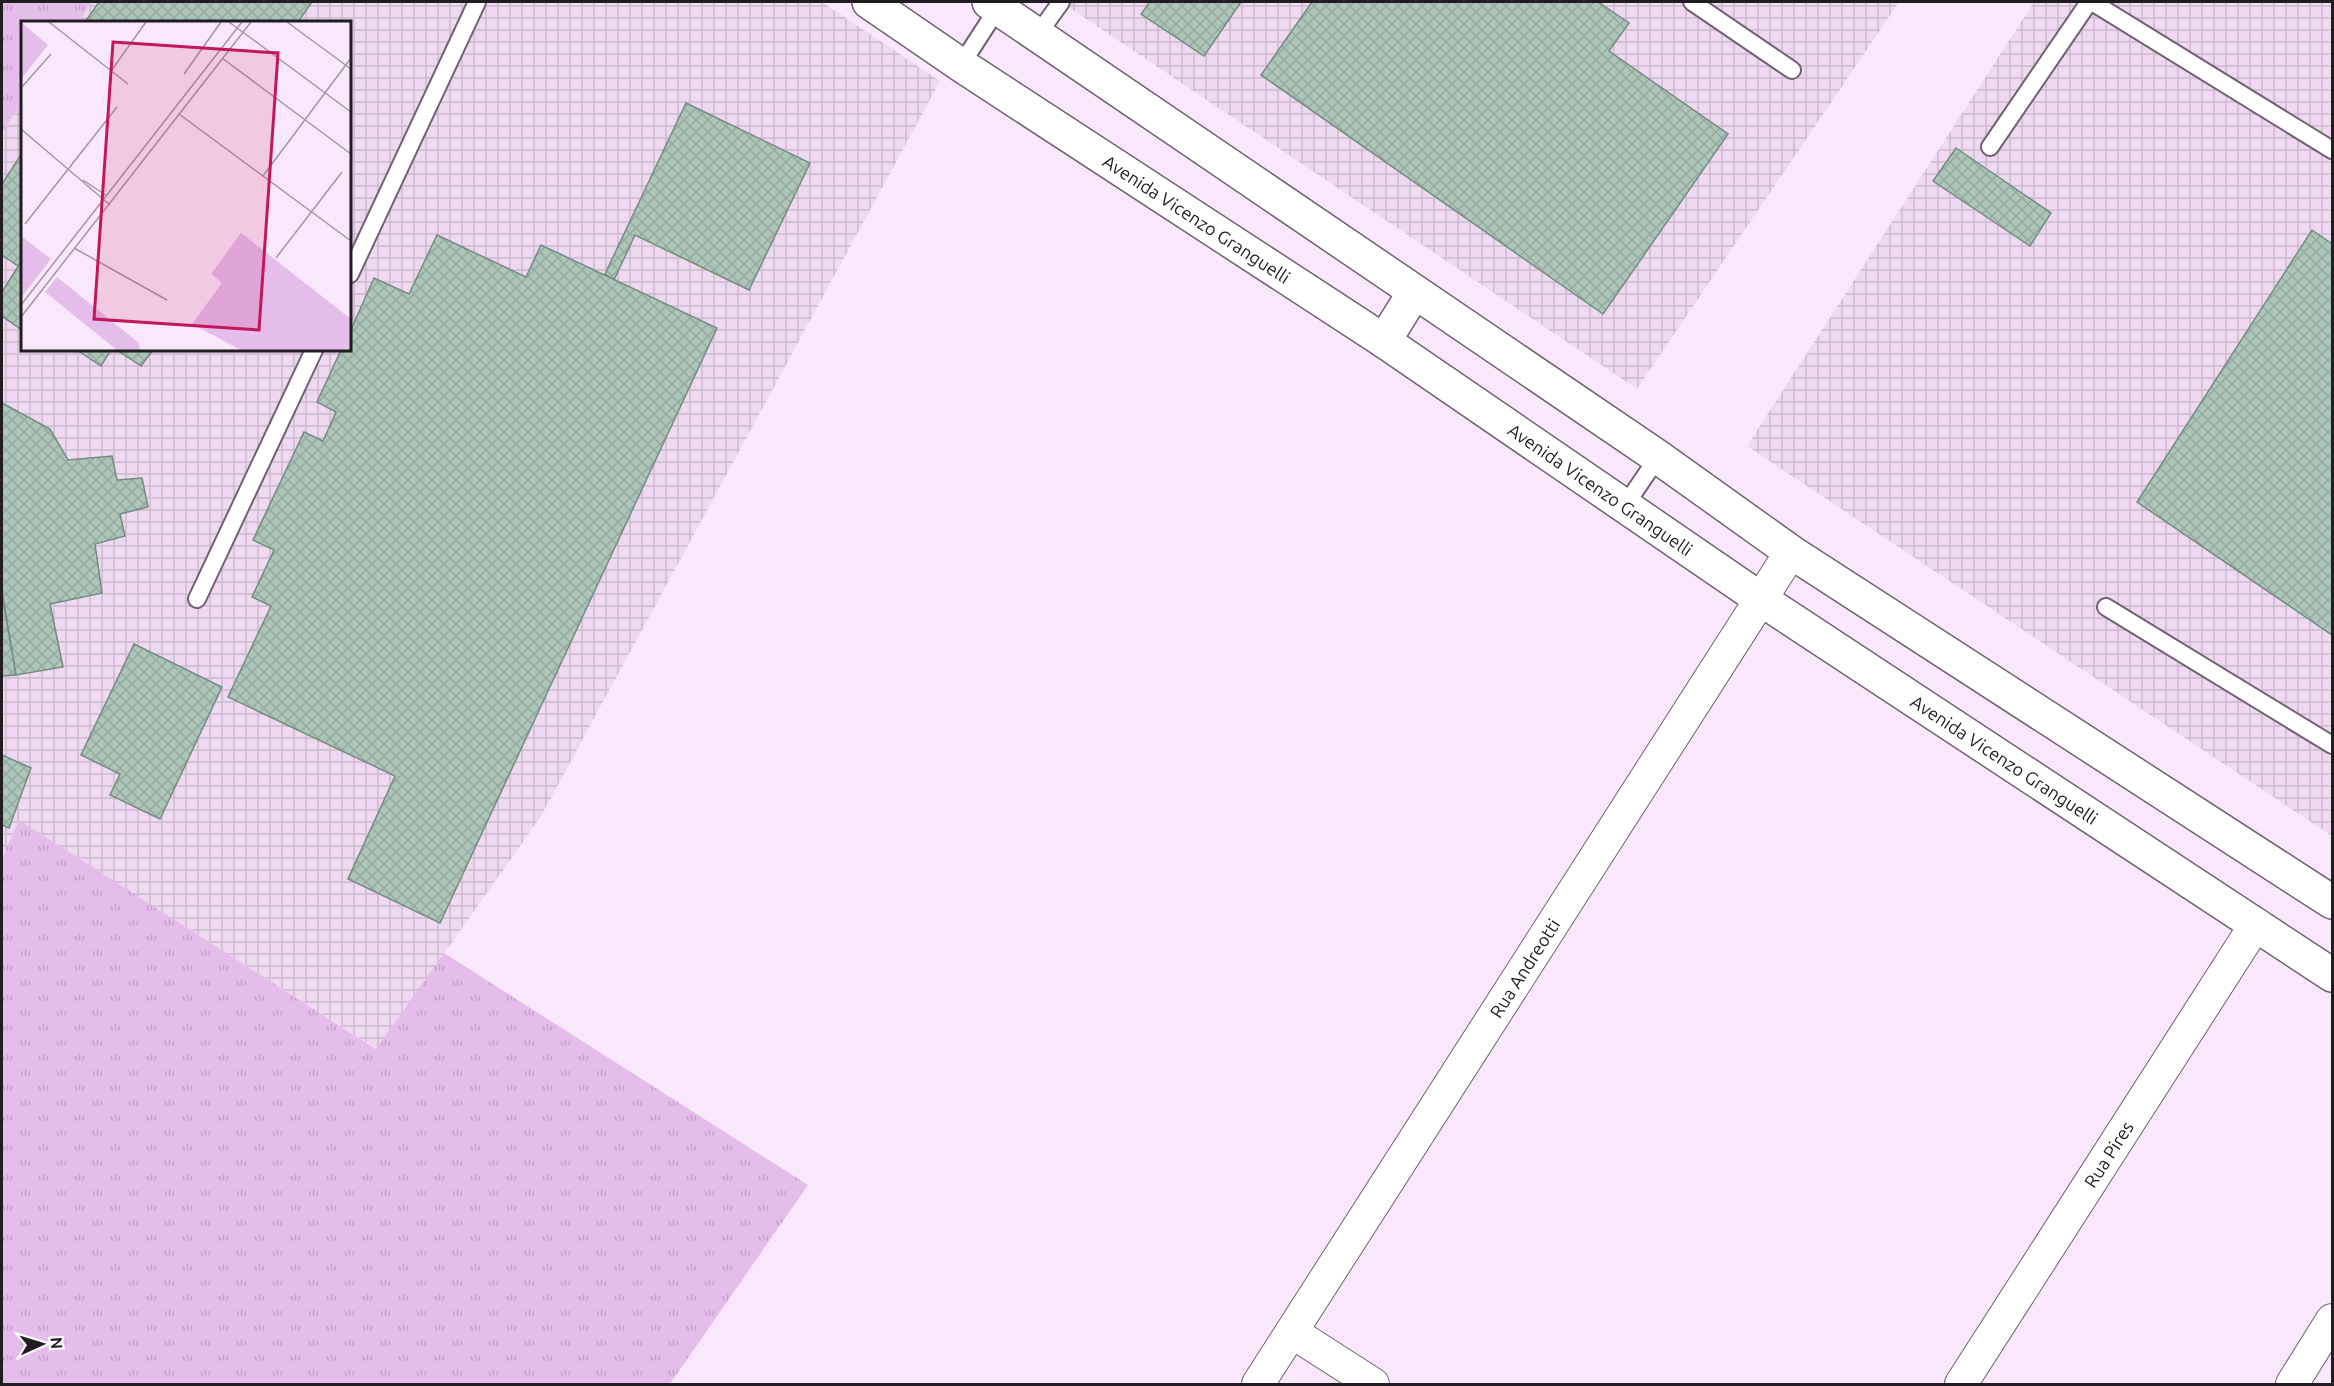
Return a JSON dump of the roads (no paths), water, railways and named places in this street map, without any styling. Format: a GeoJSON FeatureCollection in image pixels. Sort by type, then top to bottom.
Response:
{"type":"FeatureCollection","features":[{"type":"Feature","properties":{"kind":"street","name":"Avenida Vicenzo Granguelli"},"geometry":{"type":"LineString","coordinates":[[869,2],[961,65],[1384,341],[1759,598],[2332,975]]}},
{"type":"Feature","properties":{"kind":"street"},"geometry":{"type":"LineString","coordinates":[[996,3],[1414,293],[1658,457],[1791,552],[2332,902]]}},
{"type":"Feature","properties":{"kind":"street"},"geometry":{"type":"LineString","coordinates":[[1384,341],[1414,293]]}},
{"type":"Feature","properties":{"kind":"street","name":"Rua Andreotti"},"geometry":{"type":"LineString","coordinates":[[1258,1384],[1759,598],[1791,552]]}},
{"type":"Feature","properties":{"kind":"street","name":"Rua Pires"},"geometry":{"type":"LineString","coordinates":[[1961,1384],[2256,924]]}},
{"type":"Feature","properties":{"kind":"street"},"geometry":{"type":"LineString","coordinates":[[2292,1384],[2332,1320]]}},
{"type":"Feature","properties":{"kind":"street"},"geometry":{"type":"LineString","coordinates":[[1292,1332],[1373,1384]]}},
{"type":"Feature","properties":{"kind":"lane"},"geometry":{"type":"LineString","coordinates":[[351,271],[477,2]]}},
{"type":"Feature","properties":{"kind":"lane"},"geometry":{"type":"LineString","coordinates":[[1038,34],[1061,2]]}},
{"type":"Feature","properties":{"kind":"lane"},"geometry":{"type":"LineString","coordinates":[[1692,2],[1792,70]]}},
{"type":"Feature","properties":{"kind":"lane"},"geometry":{"type":"LineString","coordinates":[[1989,147],[2091,2],[2332,150]]}},
{"type":"Feature","properties":{"kind":"lane"},"geometry":{"type":"LineString","coordinates":[[961,65],[996,3]]}},
{"type":"Feature","properties":{"kind":"lane"},"geometry":{"type":"LineString","coordinates":[[197,599],[314,351]]}},
{"type":"Feature","properties":{"kind":"lane"},"geometry":{"type":"LineString","coordinates":[[1624,507],[1658,457]]}},
{"type":"Feature","properties":{"kind":"lane"},"geometry":{"type":"LineString","coordinates":[[2106,607],[2332,745]]}}]}
